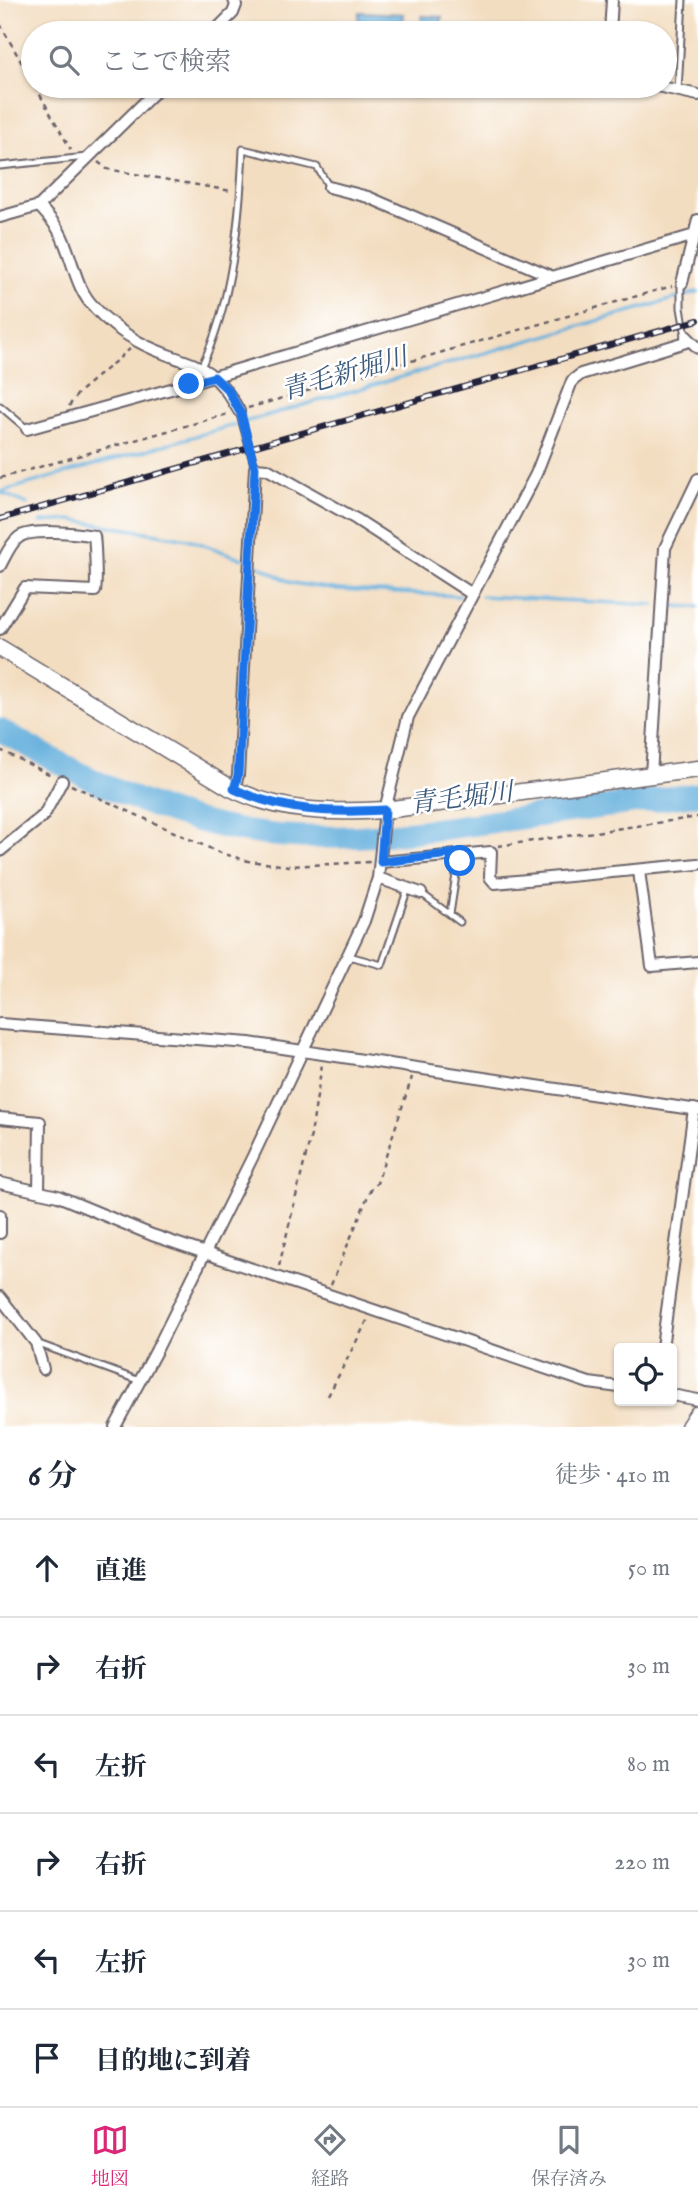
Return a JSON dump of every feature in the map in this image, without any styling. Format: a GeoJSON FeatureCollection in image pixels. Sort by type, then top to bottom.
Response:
{"type":"FeatureCollection","features":[{"type":"Feature","properties":{"kind":"main road"},"geometry":{"type":"LineString","coordinates":[[691,1427],[698,1415]]}},
{"type":"Feature","properties":{"kind":"street"},"geometry":{"type":"LineString","coordinates":[[225,21],[233,13],[236,5],[234,0]]}},
{"type":"Feature","properties":{"kind":"street"},"geometry":{"type":"LineString","coordinates":[[611,21],[612,0]]}},
{"type":"Feature","properties":{"kind":"street"},"geometry":{"type":"LineString","coordinates":[[678,91],[698,95]]}},
{"type":"Feature","properties":{"kind":"street"},"geometry":{"type":"LineString","coordinates":[[0,217],[39,206],[149,98]]}},
{"type":"Feature","properties":{"kind":"street"},"geometry":{"type":"LineString","coordinates":[[329,187],[368,197],[553,277]]}},
{"type":"Feature","properties":{"kind":"street"},"geometry":{"type":"LineString","coordinates":[[39,206],[59,231],[85,296],[95,309],[136,341],[201,367],[228,390],[239,412]]}},
{"type":"Feature","properties":{"kind":"street"},"geometry":{"type":"LineString","coordinates":[[677,286],[696,234],[698,220]]}},
{"type":"Feature","properties":{"kind":"street"},"geometry":{"type":"LineString","coordinates":[[27,429],[214,377],[696,234]]}},
{"type":"Feature","properties":{"kind":"street"},"geometry":{"type":"LineString","coordinates":[[114,1427],[205,1253],[364,921],[378,878],[384,815],[402,736],[415,699],[536,474],[576,377],[691,342]]}},
{"type":"Feature","properties":{"kind":"street"},"geometry":{"type":"LineString","coordinates":[[234,789],[238,775],[255,468],[267,470],[356,519],[472,594]]}},
{"type":"Feature","properties":{"kind":"street"},"geometry":{"type":"LineString","coordinates":[[651,775],[665,548],[698,479]]}},
{"type":"Feature","properties":{"kind":"street"},"geometry":{"type":"LineString","coordinates":[[0,566],[17,538],[24,534],[69,532],[94,536],[95,591],[29,587],[0,629]]}},
{"type":"Feature","properties":{"kind":"street"},"geometry":{"type":"LineString","coordinates":[[0,648],[234,789],[277,805],[316,813],[384,815],[698,769]]}},
{"type":"Feature","properties":{"kind":"street"},"geometry":{"type":"LineString","coordinates":[[0,851],[44,815],[62,781]]}},
{"type":"Feature","properties":{"kind":"street"},"geometry":{"type":"LineString","coordinates":[[381,856],[491,852],[490,877],[495,883],[698,864]]}},
{"type":"Feature","properties":{"kind":"street"},"geometry":{"type":"LineString","coordinates":[[639,871],[652,966],[698,962]]}},
{"type":"Feature","properties":{"kind":"street"},"geometry":{"type":"LineString","coordinates":[[378,878],[421,892]]}},
{"type":"Feature","properties":{"kind":"street"},"geometry":{"type":"LineString","coordinates":[[0,1024],[249,1043],[696,1109],[663,1343]]}},
{"type":"Feature","properties":{"kind":"street"},"geometry":{"type":"LineString","coordinates":[[0,1118],[40,1122],[39,1192]]}},
{"type":"Feature","properties":{"kind":"street"},"geometry":{"type":"LineString","coordinates":[[0,1183],[58,1196],[205,1253],[589,1382],[614,1386]]}},
{"type":"Feature","properties":{"kind":"street"},"geometry":{"type":"LineString","coordinates":[[0,1215],[0,1233]]}},
{"type":"Feature","properties":{"kind":"street"},"geometry":{"type":"LineString","coordinates":[[0,1297],[36,1343],[43,1369]]}},
{"type":"Feature","properties":{"kind":"street"},"geometry":{"type":"LineString","coordinates":[[677,1396],[698,1400]]}},
{"type":"Feature","properties":{"kind":"lane"},"geometry":{"type":"LineString","coordinates":[[678,91],[683,0]]}},
{"type":"Feature","properties":{"kind":"lane"},"geometry":{"type":"LineString","coordinates":[[201,367],[210,349],[226,290],[241,193],[243,149],[317,167],[329,187]]}},
{"type":"Feature","properties":{"kind":"lane"},"geometry":{"type":"LineString","coordinates":[[0,166],[90,156]]}},
{"type":"Feature","properties":{"kind":"lane"},"geometry":{"type":"LineString","coordinates":[[677,286],[691,342]]}},
{"type":"Feature","properties":{"kind":"lane"},"geometry":{"type":"LineString","coordinates":[[0,405],[27,429]]}},
{"type":"Feature","properties":{"kind":"lane"},"geometry":{"type":"LineString","coordinates":[[239,412],[255,468]]}},
{"type":"Feature","properties":{"kind":"lane"},"geometry":{"type":"LineString","coordinates":[[450,914],[459,853]]}},
{"type":"Feature","properties":{"kind":"lane"},"geometry":{"type":"LineString","coordinates":[[347,956],[382,965],[408,888]]}},
{"type":"Feature","properties":{"kind":"lane"},"geometry":{"type":"LineString","coordinates":[[421,892],[460,922]]}},
{"type":"Feature","properties":{"kind":"lane"},"geometry":{"type":"LineString","coordinates":[[36,1343],[140,1381]]}},
{"type":"Feature","properties":{"kind":"path"},"geometry":{"type":"LineString","coordinates":[[0,24],[21,61]]}},
{"type":"Feature","properties":{"kind":"path"},"geometry":{"type":"LineString","coordinates":[[42,98],[75,158]]}},
{"type":"Feature","properties":{"kind":"path"},"geometry":{"type":"LineString","coordinates":[[90,156],[107,169],[241,193]]}},
{"type":"Feature","properties":{"kind":"path"},"geometry":{"type":"LineString","coordinates":[[0,478],[677,286]]}},
{"type":"Feature","properties":{"kind":"path"},"geometry":{"type":"LineString","coordinates":[[61,419],[79,392],[136,341]]}},
{"type":"Feature","properties":{"kind":"path"},"geometry":{"type":"LineString","coordinates":[[0,750],[218,852],[248,861],[289,866],[381,856]]}},
{"type":"Feature","properties":{"kind":"path"},"geometry":{"type":"LineString","coordinates":[[491,852],[496,846],[698,817]]}},
{"type":"Feature","properties":{"kind":"path"},"geometry":{"type":"LineString","coordinates":[[277,1277],[311,1135],[323,1054]]}},
{"type":"Feature","properties":{"kind":"path"},"geometry":{"type":"LineString","coordinates":[[327,1294],[370,1191],[377,1183],[416,1068]]}},
{"type":"Feature","properties":{"kind":"path"},"geometry":{"type":"LineString","coordinates":[[328,1396],[373,1310]]}},
{"type":"Feature","properties":{"kind":"water"},"geometry":{"type":"Polygon","coordinates":[[[359,12],[404,14],[403,21],[358,21],[359,12]]]}},
{"type":"Feature","properties":{"kind":"water"},"geometry":{"type":"Polygon","coordinates":[[[422,16],[442,17],[442,21],[421,21],[422,16]]]}},
{"type":"Feature","properties":{"kind":"waterway","name":"青毛新堀川"},"geometry":{"type":"LineString","coordinates":[[0,492],[698,292]]}},
{"type":"Feature","properties":{"kind":"waterway"},"geometry":{"type":"LineString","coordinates":[[0,492],[27,504]]}},
{"type":"Feature","properties":{"kind":"waterway"},"geometry":{"type":"LineString","coordinates":[[41,522],[73,520],[188,539],[243,559]]}},
{"type":"Feature","properties":{"kind":"waterway"},"geometry":{"type":"LineString","coordinates":[[254,563],[292,583],[339,590],[460,596]]}},
{"type":"Feature","properties":{"kind":"waterway"},"geometry":{"type":"LineString","coordinates":[[481,596],[655,605]]}},
{"type":"Feature","properties":{"kind":"waterway"},"geometry":{"type":"LineString","coordinates":[[668,606],[698,607]]}},
{"type":"Feature","properties":{"kind":"waterway","name":"青毛堀川"},"geometry":{"type":"LineString","coordinates":[[0,730],[82,775],[139,800],[198,821],[261,834],[329,837],[397,833],[698,794]]}},
{"type":"Feature","properties":{"kind":"railway"},"geometry":{"type":"LineString","coordinates":[[0,519],[698,320]]}},
{"type":"Feature","properties":{"kind":"route"},"geometry":{"type":"LineString","coordinates":[[189,384],[214,377],[228,390],[241,414],[255,468],[238,775],[234,789],[261,801],[316,813],[385,810],[381,862],[459,853],[460,861]]}}]}
